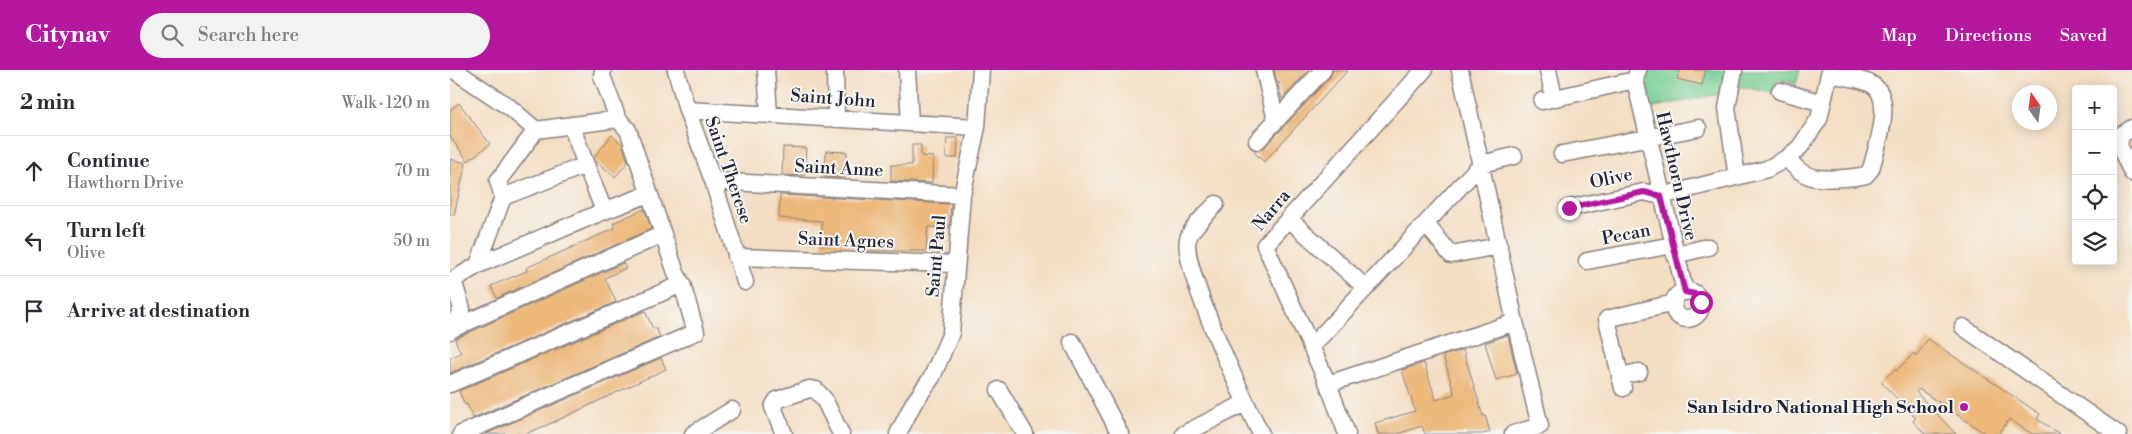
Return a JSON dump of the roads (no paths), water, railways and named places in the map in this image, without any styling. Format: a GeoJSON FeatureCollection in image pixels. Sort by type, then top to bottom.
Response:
{"type":"FeatureCollection","features":[{"type":"Feature","properties":{"kind":"street"},"geometry":{"type":"LineString","coordinates":[[454,70],[509,107],[536,130]]}},
{"type":"Feature","properties":{"kind":"street"},"geometry":{"type":"LineString","coordinates":[[461,434],[696,332],[682,284],[676,273],[628,130],[618,119],[602,76],[603,70]]}},
{"type":"Feature","properties":{"kind":"street","name":"Saint Therese"},"geometry":{"type":"LineString","coordinates":[[676,70],[687,110],[713,181],[736,257],[746,282]]}},
{"type":"Feature","properties":{"kind":"street"},"geometry":{"type":"LineString","coordinates":[[766,70],[769,114]]}},
{"type":"Feature","properties":{"kind":"street"},"geometry":{"type":"LineString","coordinates":[[835,70],[836,119]]}},
{"type":"Feature","properties":{"kind":"street"},"geometry":{"type":"LineString","coordinates":[[908,70],[910,123]]}},
{"type":"Feature","properties":{"kind":"street","name":"Saint Paul"},"geometry":{"type":"LineString","coordinates":[[898,434],[913,404],[932,377],[950,333],[962,195],[977,128],[981,70]]}},
{"type":"Feature","properties":{"kind":"street"},"geometry":{"type":"LineString","coordinates":[[1264,70],[1276,120]]}},
{"type":"Feature","properties":{"kind":"street"},"geometry":{"type":"LineString","coordinates":[[1257,141],[1323,70]]}},
{"type":"Feature","properties":{"kind":"street","name":"Narra"},"geometry":{"type":"LineString","coordinates":[[1348,434],[1328,384],[1265,245],[1424,70]]}},
{"type":"Feature","properties":{"kind":"street"},"geometry":{"type":"LineString","coordinates":[[1460,70],[1515,322],[1540,426],[1513,434]]}},
{"type":"Feature","properties":{"kind":"street"},"geometry":{"type":"LineString","coordinates":[[1548,70],[1548,99],[1636,75]]}},
{"type":"Feature","properties":{"kind":"street"},"geometry":{"type":"LineString","coordinates":[[1734,70],[1727,108],[1737,177]]}},
{"type":"Feature","properties":{"kind":"street"},"geometry":{"type":"LineString","coordinates":[[1787,158],[1794,167],[1812,177],[1858,177],[1866,175],[1871,169],[1884,118],[1884,104],[1881,94],[1872,85],[1830,72]]}},
{"type":"Feature","properties":{"kind":"street","name":"Olive"},"geometry":{"type":"LineString","coordinates":[[1569,208],[1644,192],[1661,196],[1767,169],[1787,158],[1800,147],[1818,120],[1830,72]]}},
{"type":"Feature","properties":{"kind":"street","name":"Hawthorn Drive"},"geometry":{"type":"LineString","coordinates":[[1636,75],[1674,250],[1679,298],[1608,319],[1622,382],[1639,372]]}},
{"type":"Feature","properties":{"kind":"street"},"geometry":{"type":"LineString","coordinates":[[1780,90],[1823,103]]}},
{"type":"Feature","properties":{"kind":"street","name":"Saint John"},"geometry":{"type":"LineString","coordinates":[[687,110],[977,128]]}},
{"type":"Feature","properties":{"kind":"street"},"geometry":{"type":"LineString","coordinates":[[478,266],[503,197],[498,181],[536,130],[618,119]]}},
{"type":"Feature","properties":{"kind":"street"},"geometry":{"type":"LineString","coordinates":[[571,125],[604,211]]}},
{"type":"Feature","properties":{"kind":"street"},"geometry":{"type":"LineString","coordinates":[[1562,154],[1698,128]]}},
{"type":"Feature","properties":{"kind":"street"},"geometry":{"type":"LineString","coordinates":[[2132,128],[2121,136],[2119,145],[2132,173]]}},
{"type":"Feature","properties":{"kind":"street"},"geometry":{"type":"LineString","coordinates":[[1311,347],[1481,164],[1514,156]]}},
{"type":"Feature","properties":{"kind":"street"},"geometry":{"type":"LineString","coordinates":[[503,197],[586,165]]}},
{"type":"Feature","properties":{"kind":"street","name":"Saint Anne"},"geometry":{"type":"LineString","coordinates":[[713,181],[962,195]]}},
{"type":"Feature","properties":{"kind":"street"},"geometry":{"type":"LineString","coordinates":[[450,330],[462,309],[453,280],[478,266],[604,211],[649,194]]}},
{"type":"Feature","properties":{"kind":"street"},"geometry":{"type":"LineString","coordinates":[[1216,204],[1190,233],[1187,248],[1204,304],[1245,403],[1261,434]]}},
{"type":"Feature","properties":{"kind":"street"},"geometry":{"type":"LineString","coordinates":[[1289,218],[1366,288]]}},
{"type":"Feature","properties":{"kind":"street"},"geometry":{"type":"LineString","coordinates":[[1426,224],[1447,253],[1453,256],[1499,246]]}},
{"type":"Feature","properties":{"kind":"street"},"geometry":{"type":"LineString","coordinates":[[450,330],[663,234]]}},
{"type":"Feature","properties":{"kind":"street","name":"Pecan"},"geometry":{"type":"LineString","coordinates":[[1587,262],[1708,247]]}},
{"type":"Feature","properties":{"kind":"street","name":"Saint Agnes"},"geometry":{"type":"LineString","coordinates":[[736,257],[955,264]]}},
{"type":"Feature","properties":{"kind":"street"},"geometry":{"type":"LineString","coordinates":[[450,384],[682,284]]}},
{"type":"Feature","properties":{"kind":"street"},"geometry":{"type":"LineString","coordinates":[[1328,384],[1515,322]]}},
{"type":"Feature","properties":{"kind":"street"},"geometry":{"type":"LineString","coordinates":[[1963,327],[2118,434]]}},
{"type":"Feature","properties":{"kind":"street"},"geometry":{"type":"LineString","coordinates":[[1072,342],[1120,434]]}},
{"type":"Feature","properties":{"kind":"street"},"geometry":{"type":"LineString","coordinates":[[784,434],[773,407],[774,404],[777,400],[809,389],[816,390],[824,399],[841,434]]}},
{"type":"Feature","properties":{"kind":"street"},"geometry":{"type":"LineString","coordinates":[[999,390],[1025,434]]}},
{"type":"Feature","properties":{"kind":"street"},"geometry":{"type":"LineString","coordinates":[[1184,434],[1245,403]]}},
{"type":"Feature","properties":{"kind":"street"},"geometry":{"type":"LineString","coordinates":[[692,434],[732,410]]}},
{"type":"Feature","properties":{"kind":"place","name":"San Isidro National High School"},"geometry":{"type":"Point","coordinates":[1964,407]}}]}
